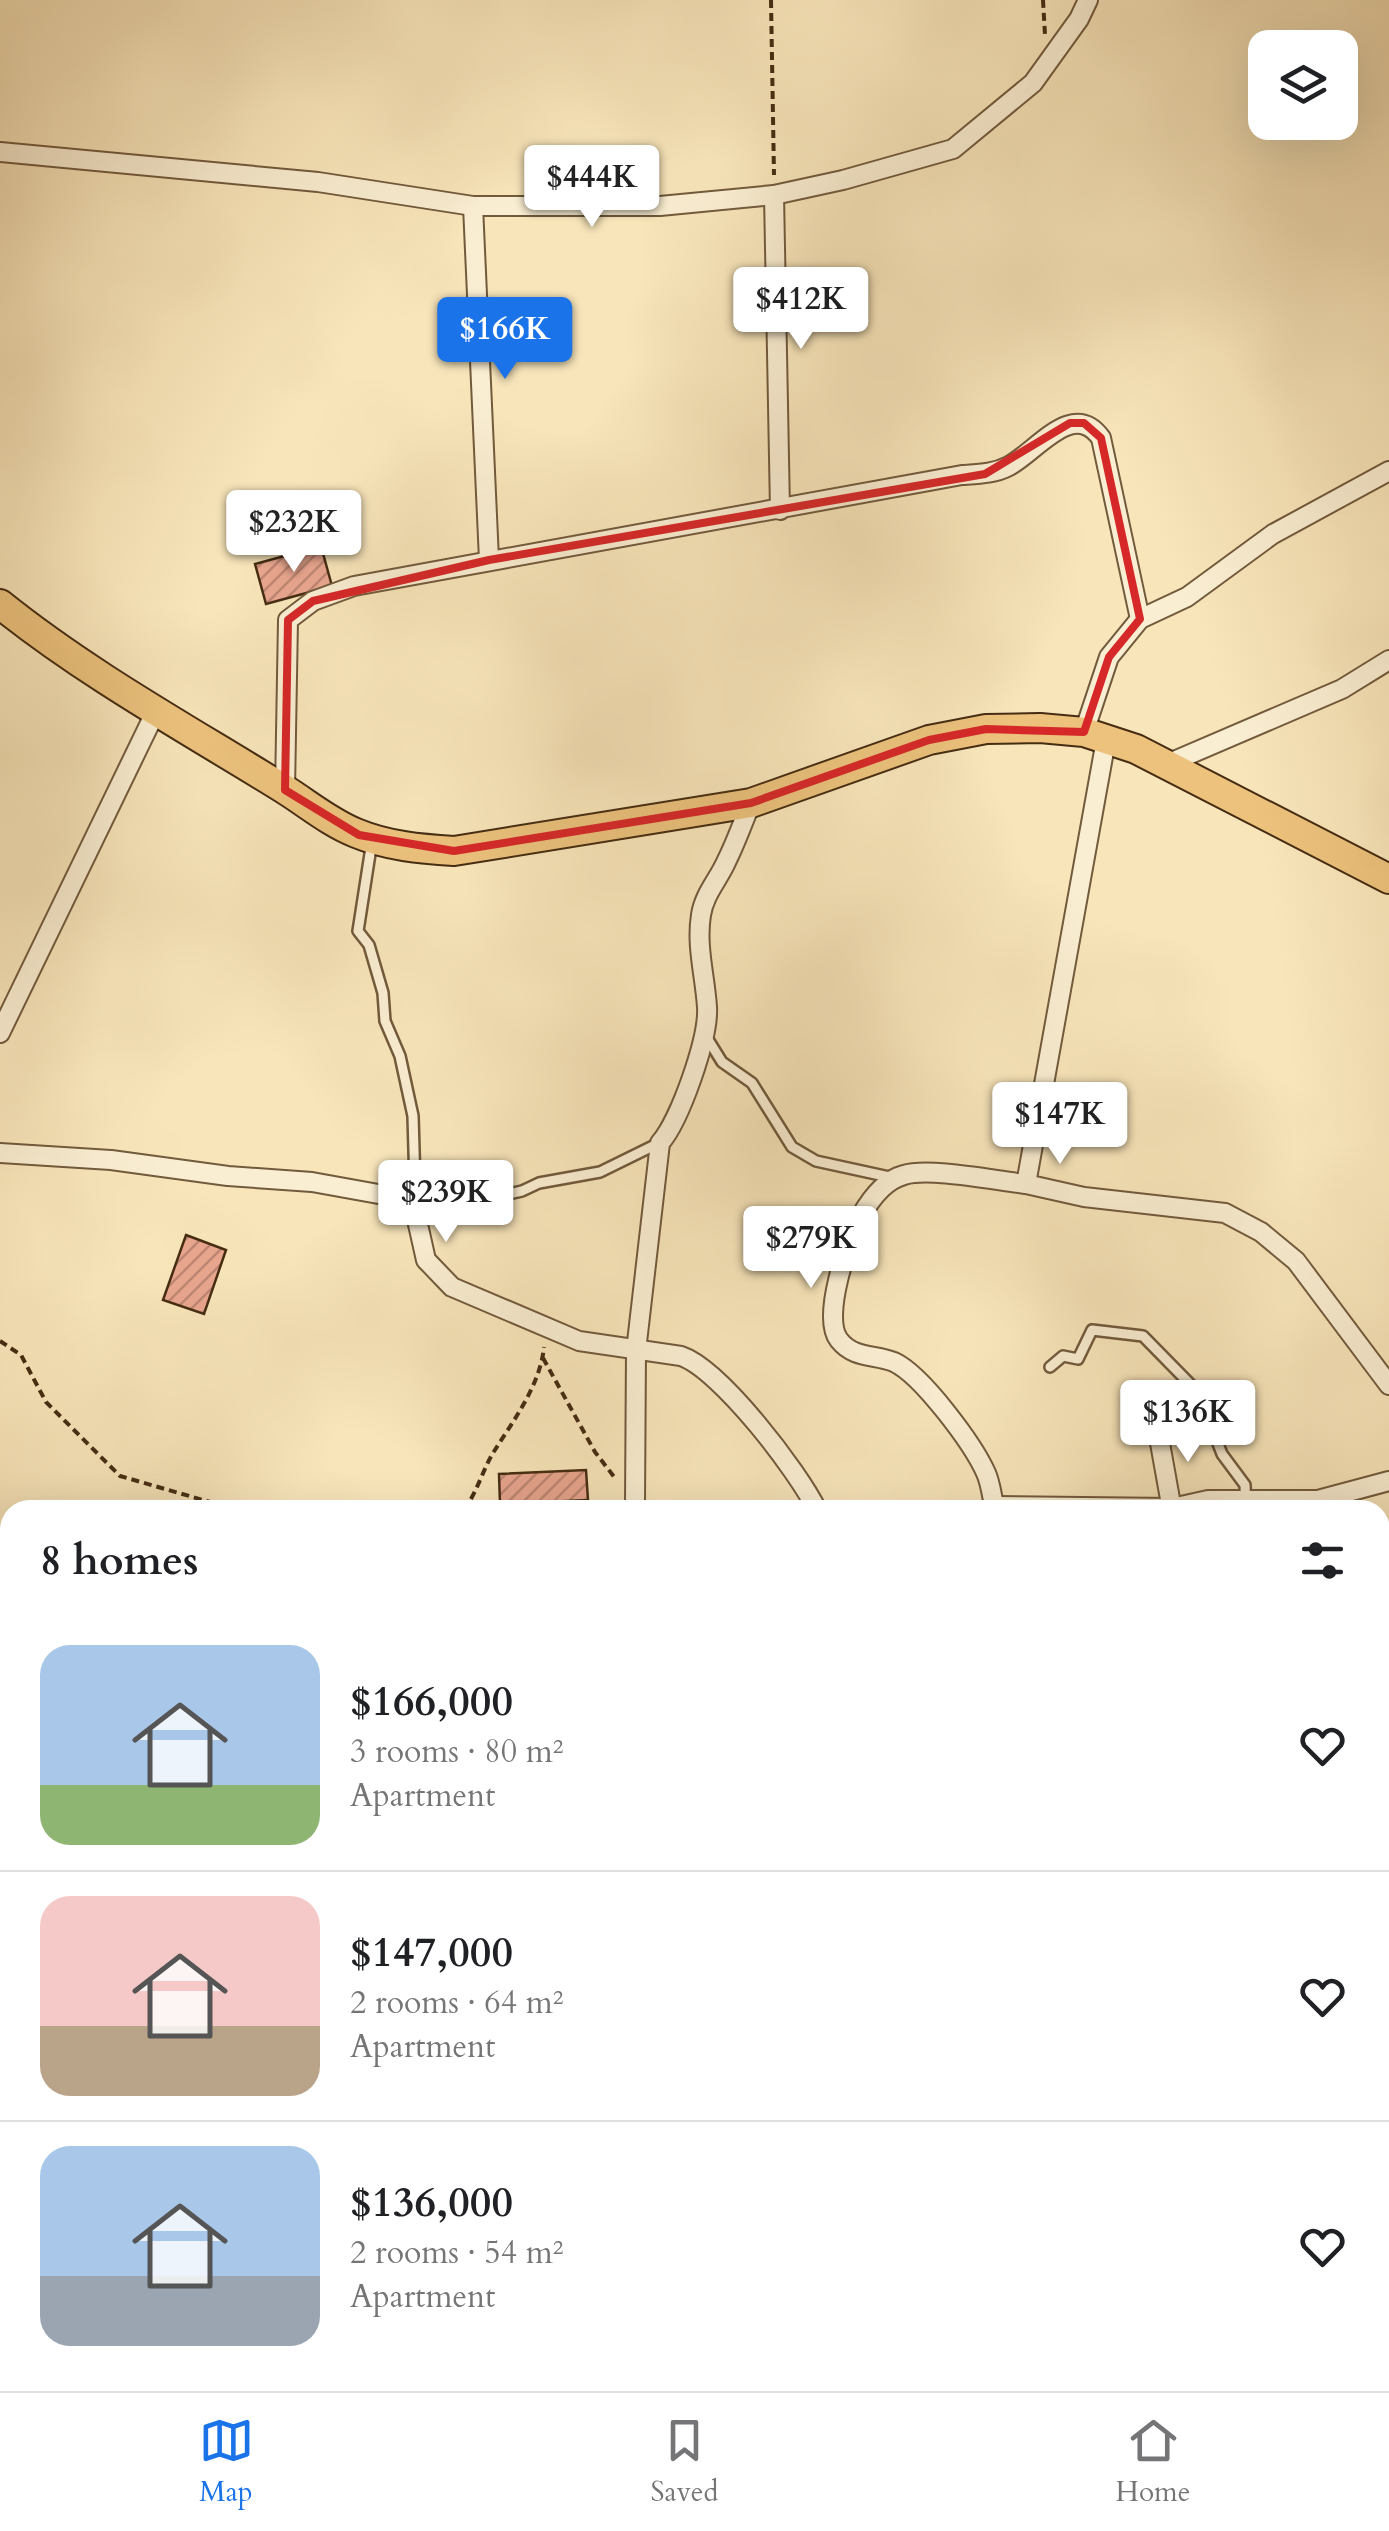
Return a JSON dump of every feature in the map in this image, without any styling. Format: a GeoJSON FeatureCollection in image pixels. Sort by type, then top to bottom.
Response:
{"type":"FeatureCollection","features":[{"type":"Feature","properties":{"kind":"highway"},"geometry":{"type":"LineString","coordinates":[[0,604],[155,713],[322,816],[406,848],[454,851],[751,804],[929,740],[986,728],[1095,736],[1167,764],[1389,879]]}},
{"type":"Feature","properties":{"kind":"street"},"geometry":{"type":"LineString","coordinates":[[0,152],[318,182],[473,206],[660,206],[774,195],[953,149],[1033,83],[1088,0]]}},
{"type":"Feature","properties":{"kind":"street"},"geometry":{"type":"LineString","coordinates":[[774,195],[780,510]]}},
{"type":"Feature","properties":{"kind":"street"},"geometry":{"type":"LineString","coordinates":[[473,206],[489,560]]}},
{"type":"Feature","properties":{"kind":"street"},"geometry":{"type":"LineString","coordinates":[[285,790],[288,620],[312,601],[354,586],[489,560],[985,474],[1008,467],[1070,423],[1084,422],[1100,438],[1140,618]]}},
{"type":"Feature","properties":{"kind":"street"},"geometry":{"type":"LineString","coordinates":[[1026,1184],[1109,656],[1140,618],[1188,596],[1273,534],[1389,471]]}},
{"type":"Feature","properties":{"kind":"street"},"geometry":{"type":"LineString","coordinates":[[1167,764],[1342,689],[1389,660]]}},
{"type":"Feature","properties":{"kind":"street"},"geometry":{"type":"LineString","coordinates":[[0,1033],[155,713]]}},
{"type":"Feature","properties":{"kind":"street"},"geometry":{"type":"LineString","coordinates":[[637,1500],[636,1351],[660,1143],[679,1112],[704,1033],[707,1010],[700,948],[702,909],[751,804]]}},
{"type":"Feature","properties":{"kind":"street"},"geometry":{"type":"LineString","coordinates":[[0,1153],[111,1160],[228,1176],[312,1182],[396,1196],[414,1212],[426,1260],[452,1287],[579,1341],[696,1361],[715,1377],[776,1450],[810,1500]]}},
{"type":"Feature","properties":{"kind":"street"},"geometry":{"type":"LineString","coordinates":[[992,1500],[988,1476],[980,1462],[924,1385],[891,1360],[860,1356],[850,1350],[838,1340],[830,1322],[834,1296],[860,1218],[880,1189],[903,1174],[1026,1184],[1084,1197],[1224,1213],[1261,1232],[1296,1261],[1389,1385]]}},
{"type":"Feature","properties":{"kind":"street"},"geometry":{"type":"LineString","coordinates":[[1158,1432],[1170,1500]]}},
{"type":"Feature","properties":{"kind":"street"},"geometry":{"type":"LineString","coordinates":[[1318,1500],[1389,1480]]}},
{"type":"Feature","properties":{"kind":"lane"},"geometry":{"type":"LineString","coordinates":[[372,838],[358,931],[369,944],[383,993],[385,1021],[400,1056],[413,1116],[416,1218],[522,1191],[539,1183],[600,1172],[660,1143]]}},
{"type":"Feature","properties":{"kind":"lane"},"geometry":{"type":"LineString","coordinates":[[704,1033],[722,1062],[752,1083],[792,1147],[816,1161],[896,1179]]}},
{"type":"Feature","properties":{"kind":"lane"},"geometry":{"type":"LineString","coordinates":[[1050,1367],[1063,1356],[1078,1358],[1092,1330],[1143,1336],[1192,1386],[1200,1423],[1217,1441],[1245,1485],[1245,1500]]}},
{"type":"Feature","properties":{"kind":"path"},"geometry":{"type":"LineString","coordinates":[[771,0],[774,195]]}},
{"type":"Feature","properties":{"kind":"path"},"geometry":{"type":"LineString","coordinates":[[469,1500],[492,1454],[516,1421],[543,1358],[547,1327]]}},
{"type":"Feature","properties":{"kind":"path"},"geometry":{"type":"LineString","coordinates":[[0,1341],[21,1355],[46,1402],[120,1476],[203,1500]]}},
{"type":"Feature","properties":{"kind":"path"},"geometry":{"type":"LineString","coordinates":[[543,1358],[595,1452],[632,1500]]}},
{"type":"Feature","properties":{"kind":"highlighted area"},"geometry":{"type":"Polygon","coordinates":[[[1070,423],[1084,423],[1101,438],[1140,619],[1109,657],[1084,732],[986,729],[929,740],[751,803],[454,851],[359,835],[285,790],[288,620],[313,601],[489,560],[985,474],[1070,423]]]}},
{"type":"Feature","properties":{"kind":"building"},"geometry":{"type":"Polygon","coordinates":[[[321,546],[332,586],[266,604],[255,564],[321,546]]]}},
{"type":"Feature","properties":{"kind":"building"},"geometry":{"type":"Polygon","coordinates":[[[186,1235],[226,1250],[204,1314],[163,1300],[186,1235]]]}},
{"type":"Feature","properties":{"kind":"building"},"geometry":{"type":"Polygon","coordinates":[[[586,1470],[588,1500],[500,1500],[499,1474],[586,1470]]]}}]}
